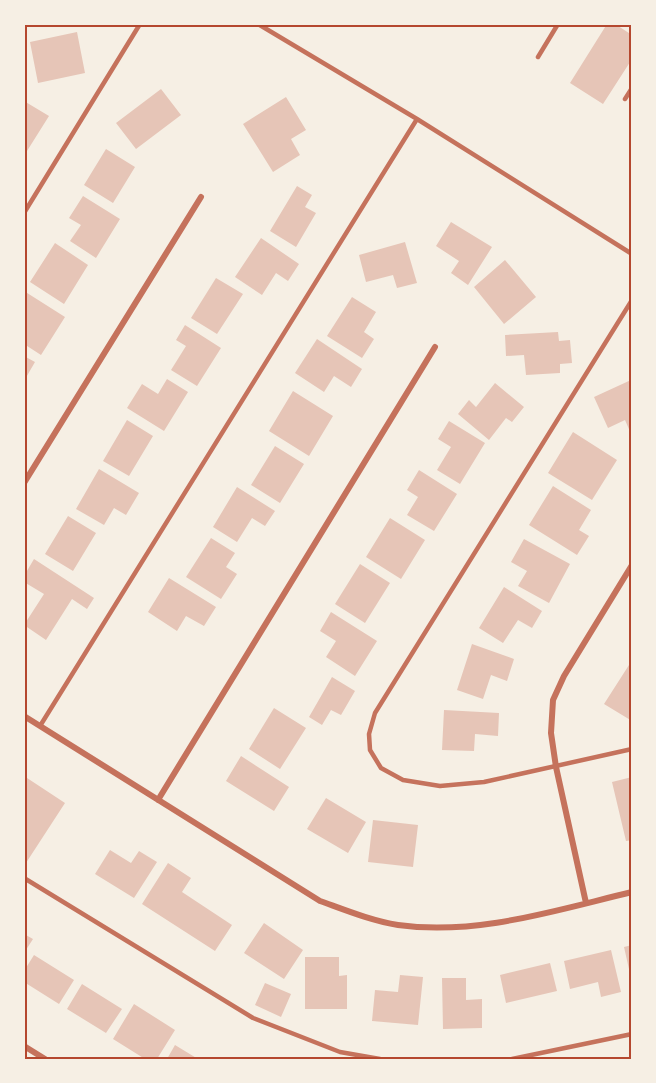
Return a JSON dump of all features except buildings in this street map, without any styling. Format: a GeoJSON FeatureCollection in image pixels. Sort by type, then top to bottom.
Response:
{"type":"FeatureCollection","features":[{"type":"Feature","properties":{"kind":"street"},"geometry":{"type":"LineString","coordinates":[[24,483],[201,197]]}},
{"type":"Feature","properties":{"kind":"street"},"geometry":{"type":"LineString","coordinates":[[158,800],[435,347]]}},
{"type":"Feature","properties":{"kind":"street"},"geometry":{"type":"LineString","coordinates":[[586,903],[556,767],[551,733],[553,700],[564,676],[632,566]]}},
{"type":"Feature","properties":{"kind":"street"},"geometry":{"type":"LineString","coordinates":[[24,716],[320,901],[355,914],[398,925],[436,927],[478,925],[521,918],[632,892]]}},
{"type":"Feature","properties":{"kind":"street"},"geometry":{"type":"LineString","coordinates":[[24,1046],[45,1059]]}},
{"type":"Feature","properties":{"kind":"lane"},"geometry":{"type":"LineString","coordinates":[[24,213],[140,24]]}},
{"type":"Feature","properties":{"kind":"lane"},"geometry":{"type":"LineString","coordinates":[[258,24],[417,119],[632,254]]}},
{"type":"Feature","properties":{"kind":"lane"},"geometry":{"type":"LineString","coordinates":[[538,57],[558,24]]}},
{"type":"Feature","properties":{"kind":"lane"},"geometry":{"type":"LineString","coordinates":[[625,99],[632,88]]}},
{"type":"Feature","properties":{"kind":"lane"},"geometry":{"type":"LineString","coordinates":[[40,726],[417,119]]}},
{"type":"Feature","properties":{"kind":"lane"},"geometry":{"type":"LineString","coordinates":[[632,300],[375,712],[369,734],[370,750],[381,768],[403,780],[440,786],[484,782],[632,749]]}},
{"type":"Feature","properties":{"kind":"lane"},"geometry":{"type":"LineString","coordinates":[[24,878],[253,1018],[340,1052],[380,1059]]}},
{"type":"Feature","properties":{"kind":"lane"},"geometry":{"type":"LineString","coordinates":[[512,1059],[632,1034]]}}]}
